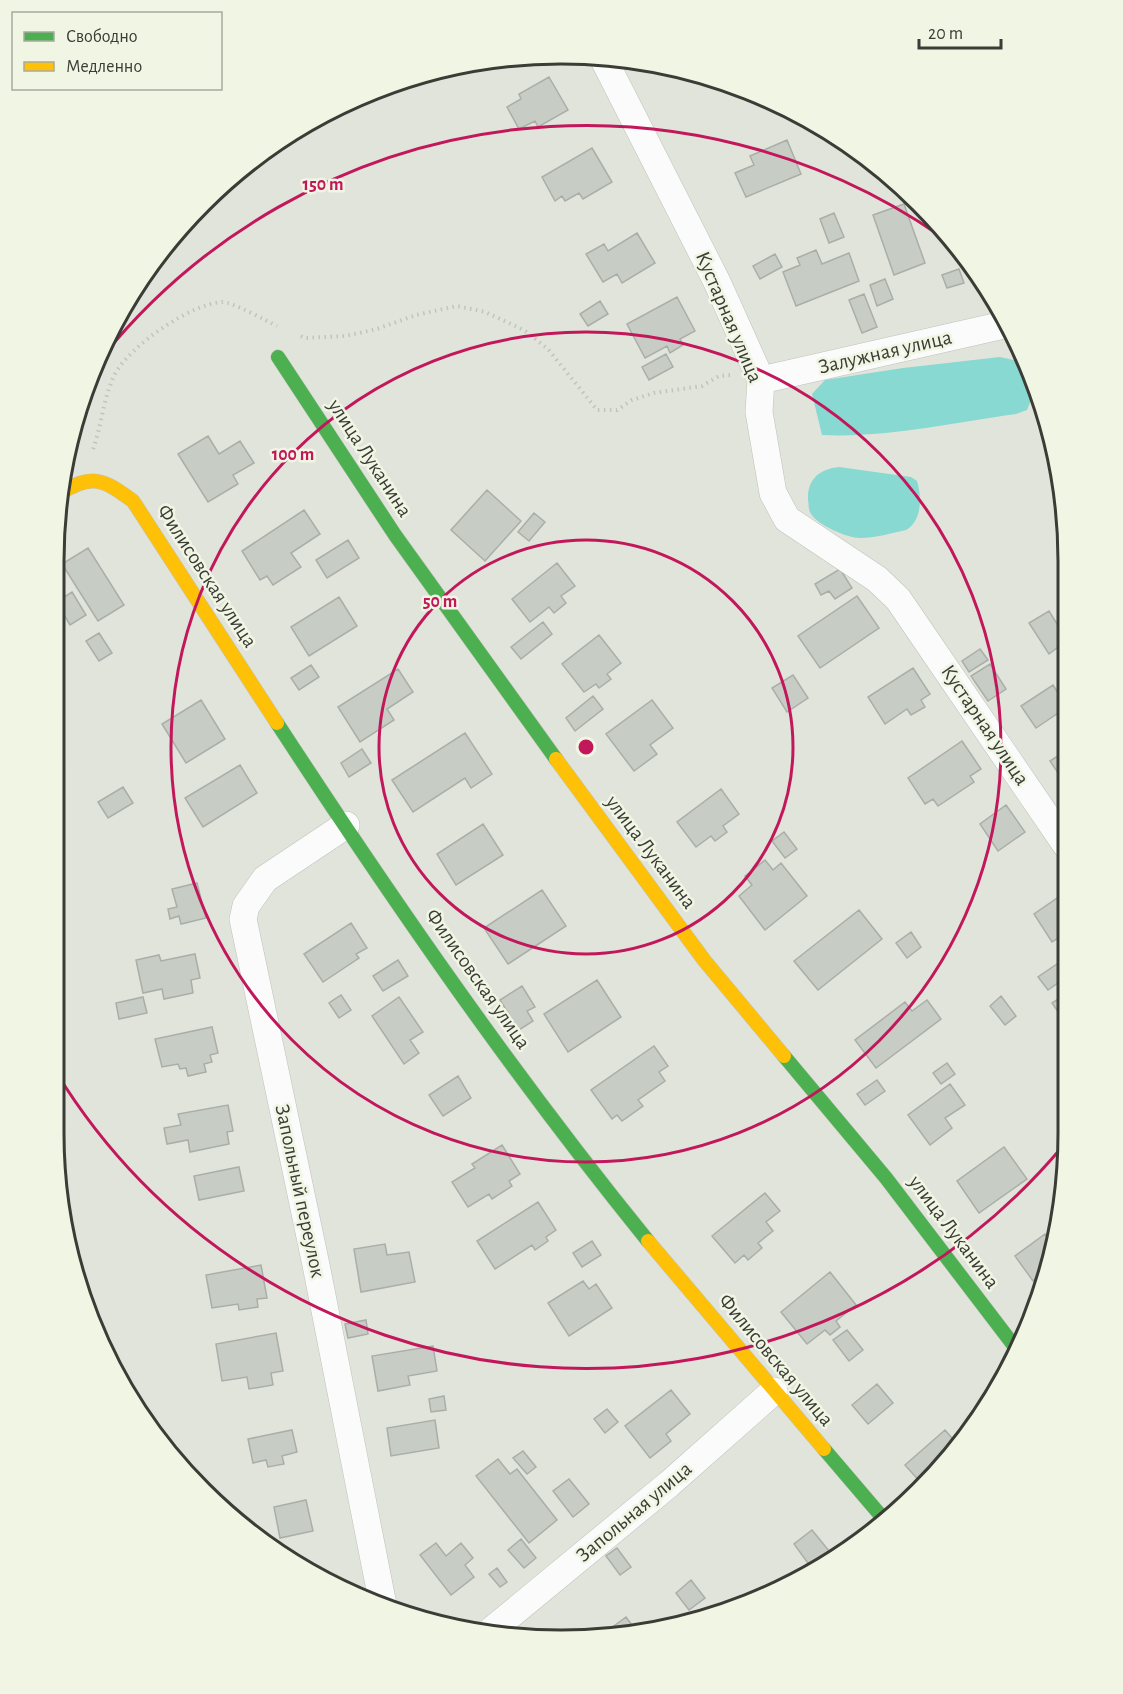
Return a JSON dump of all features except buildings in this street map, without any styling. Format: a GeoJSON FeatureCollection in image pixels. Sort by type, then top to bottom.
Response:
{"type":"FeatureCollection","features":[{"type":"Feature","properties":{"kind":"street","name":"Кустарная улица"},"geometry":{"type":"LineString","coordinates":[[608,67],[717,282],[761,380],[759,412],[773,493],[787,519],[877,579],[898,599],[1058,833]]}},
{"type":"Feature","properties":{"kind":"street","name":"Залужная улица"},"geometry":{"type":"LineString","coordinates":[[761,380],[999,326]]}},
{"type":"Feature","properties":{"kind":"street","name":"улица Луканина"},"geometry":{"type":"LineString","coordinates":[[278,357],[395,535],[517,707],[690,941],[886,1178],[1012,1343]]}},
{"type":"Feature","properties":{"kind":"street","name":"Филисовская улица"},"geometry":{"type":"LineString","coordinates":[[71,487],[88,478],[106,482],[133,501],[455,987],[542,1106],[651,1246],[879,1514]]}},
{"type":"Feature","properties":{"kind":"street","name":"Запольный переулок"},"geometry":{"type":"LineString","coordinates":[[346,825],[265,879],[253,893],[246,906],[243,919],[316,1265],[381,1596]]}},
{"type":"Feature","properties":{"kind":"street","name":"Запольная улица"},"geometry":{"type":"LineString","coordinates":[[498,1625],[669,1484],[774,1391]]}},
{"type":"Feature","properties":{"kind":"path"},"geometry":{"type":"LineString","coordinates":[[72,479],[93,448],[105,401],[115,374],[129,356],[154,333],[201,307],[225,302],[286,330]]}},
{"type":"Feature","properties":{"kind":"path"},"geometry":{"type":"LineString","coordinates":[[295,334],[305,338],[345,336],[377,329],[416,315],[457,306],[485,312],[524,330],[548,349],[597,410],[617,410],[632,400],[654,393],[702,386],[719,376],[737,374],[761,380]]}},
{"type":"Feature","properties":{"kind":"water"},"geometry":{"type":"Polygon","coordinates":[[[1000,357],[1016,361],[1031,400],[1027,410],[1016,414],[895,432],[822,435],[812,394],[825,380],[1000,357]]]}},
{"type":"Feature","properties":{"kind":"water"},"geometry":{"type":"Polygon","coordinates":[[[839,467],[911,477],[917,481],[920,494],[918,515],[915,521],[906,530],[860,538],[833,530],[820,522],[809,510],[808,493],[812,481],[820,473],[839,467]]]}},
{"type":"Feature","properties":{"kind":"traffic: fast"},"geometry":{"type":"LineString","coordinates":[[278,357],[395,535],[556,759]]}},
{"type":"Feature","properties":{"kind":"traffic: fast"},"geometry":{"type":"LineString","coordinates":[[277,723],[410,922],[502,1052],[648,1241]]}},
{"type":"Feature","properties":{"kind":"traffic: fast"},"geometry":{"type":"LineString","coordinates":[[784,1056],[886,1178],[1012,1343]]}},
{"type":"Feature","properties":{"kind":"traffic: fast"},"geometry":{"type":"LineString","coordinates":[[824,1449],[879,1514]]}},
{"type":"Feature","properties":{"kind":"traffic: slow"},"geometry":{"type":"LineString","coordinates":[[71,487],[97,481],[133,501],[277,723]]}},
{"type":"Feature","properties":{"kind":"traffic: slow"},"geometry":{"type":"LineString","coordinates":[[556,759],[704,960],[784,1056]]}},
{"type":"Feature","properties":{"kind":"traffic: slow"},"geometry":{"type":"LineString","coordinates":[[648,1241],[824,1449]]}}]}
